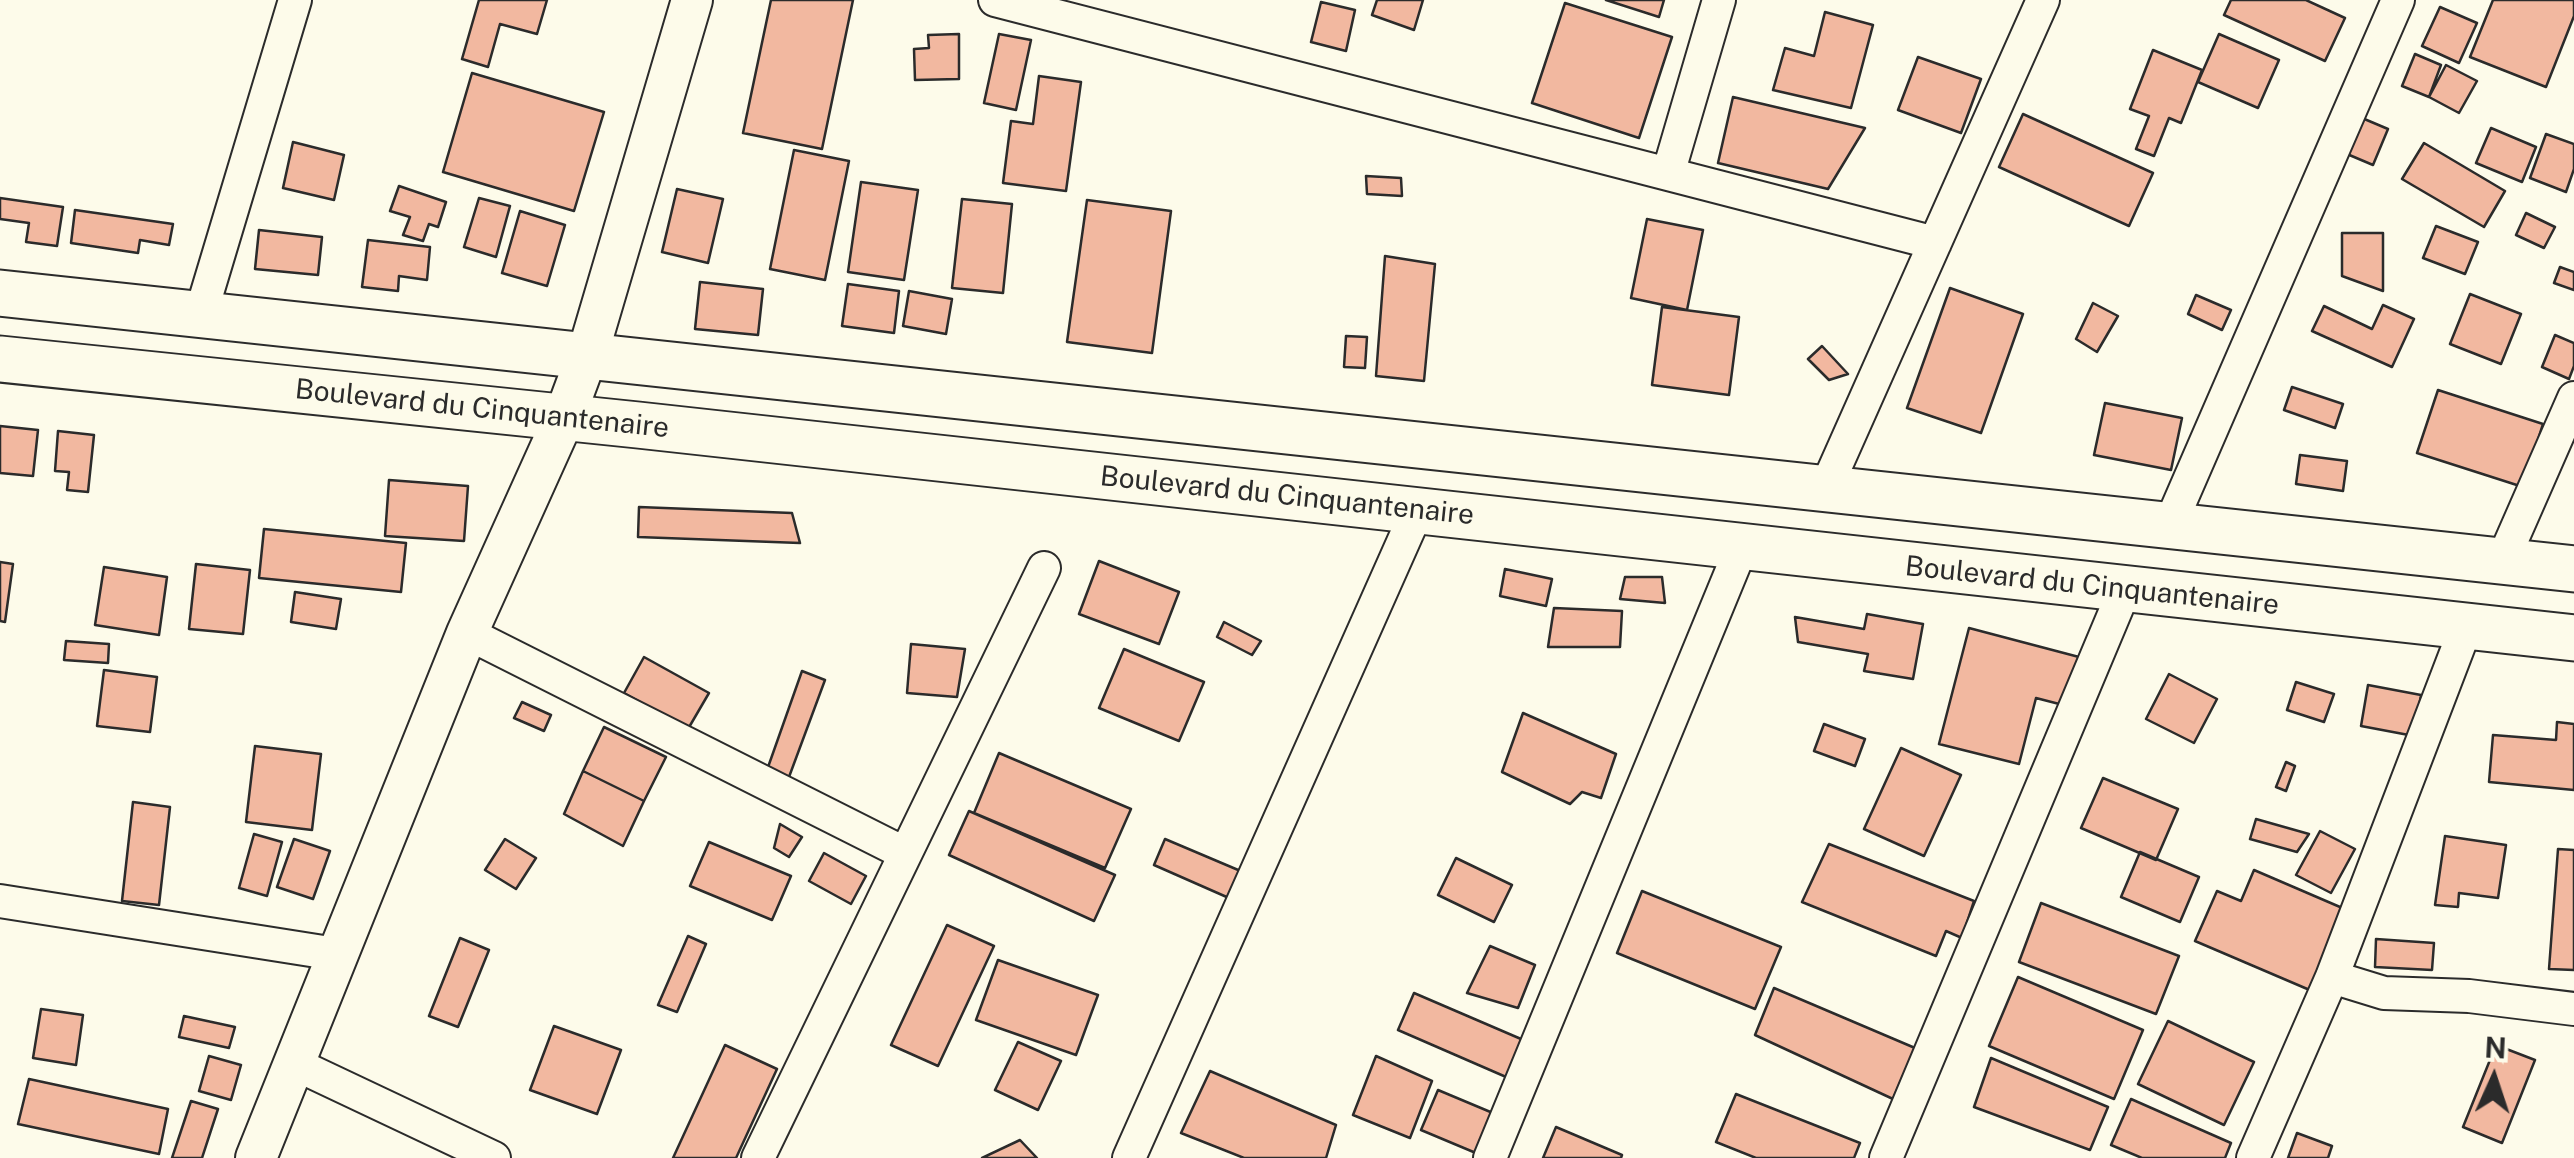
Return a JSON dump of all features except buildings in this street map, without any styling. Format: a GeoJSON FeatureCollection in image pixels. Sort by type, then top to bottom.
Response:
{"type":"FeatureCollection","features":[{"type":"Feature","properties":{"kind":"main road"},"geometry":{"type":"LineString","coordinates":[[0,293],[2574,570]]}},
{"type":"Feature","properties":{"kind":"main road","name":"Boulevard du Cinquantenaire"},"geometry":{"type":"LineString","coordinates":[[0,358],[2574,638]]}},
{"type":"Feature","properties":{"kind":"street"},"geometry":{"type":"LineString","coordinates":[[201,314],[295,0]]}},
{"type":"Feature","properties":{"kind":"street"},"geometry":{"type":"LineString","coordinates":[[256,1158],[467,633],[564,418],[587,356],[692,0]]}},
{"type":"Feature","properties":{"kind":"street"},"geometry":{"type":"LineString","coordinates":[[995,0],[1935,242]]}},
{"type":"Feature","properties":{"kind":"street"},"geometry":{"type":"LineString","coordinates":[[1668,174],[1719,0]]}},
{"type":"Feature","properties":{"kind":"street"},"geometry":{"type":"LineString","coordinates":[[1825,490],[2043,0]]}},
{"type":"Feature","properties":{"kind":"street"},"geometry":{"type":"LineString","coordinates":[[2169,527],[2398,0]]}},
{"type":"Feature","properties":{"kind":"street"},"geometry":{"type":"LineString","coordinates":[[2502,562],[2574,398]]}},
{"type":"Feature","properties":{"kind":"street"},"geometry":{"type":"LineString","coordinates":[[1129,1158],[1417,510]]}},
{"type":"Feature","properties":{"kind":"street"},"geometry":{"type":"LineString","coordinates":[[1490,1158],[1742,546]]}},
{"type":"Feature","properties":{"kind":"street"},"geometry":{"type":"LineString","coordinates":[[758,1158],[1044,568]]}},
{"type":"Feature","properties":{"kind":"street"},"geometry":{"type":"LineString","coordinates":[[1886,1158],[2124,591]]}},
{"type":"Feature","properties":{"kind":"street"},"geometry":{"type":"LineString","coordinates":[[2253,1158],[2332,977],[2466,627]]}},
{"type":"Feature","properties":{"kind":"street"},"geometry":{"type":"LineString","coordinates":[[467,633],[904,853]]}},
{"type":"Feature","properties":{"kind":"street"},"geometry":{"type":"LineString","coordinates":[[0,902],[336,954]]}},
{"type":"Feature","properties":{"kind":"street"},"geometry":{"type":"LineString","coordinates":[[2332,977],[2384,993],[2469,996],[2574,1009]]}},
{"type":"Feature","properties":{"kind":"street"},"geometry":{"type":"LineString","coordinates":[[293,1063],[494,1158]]}}]}
